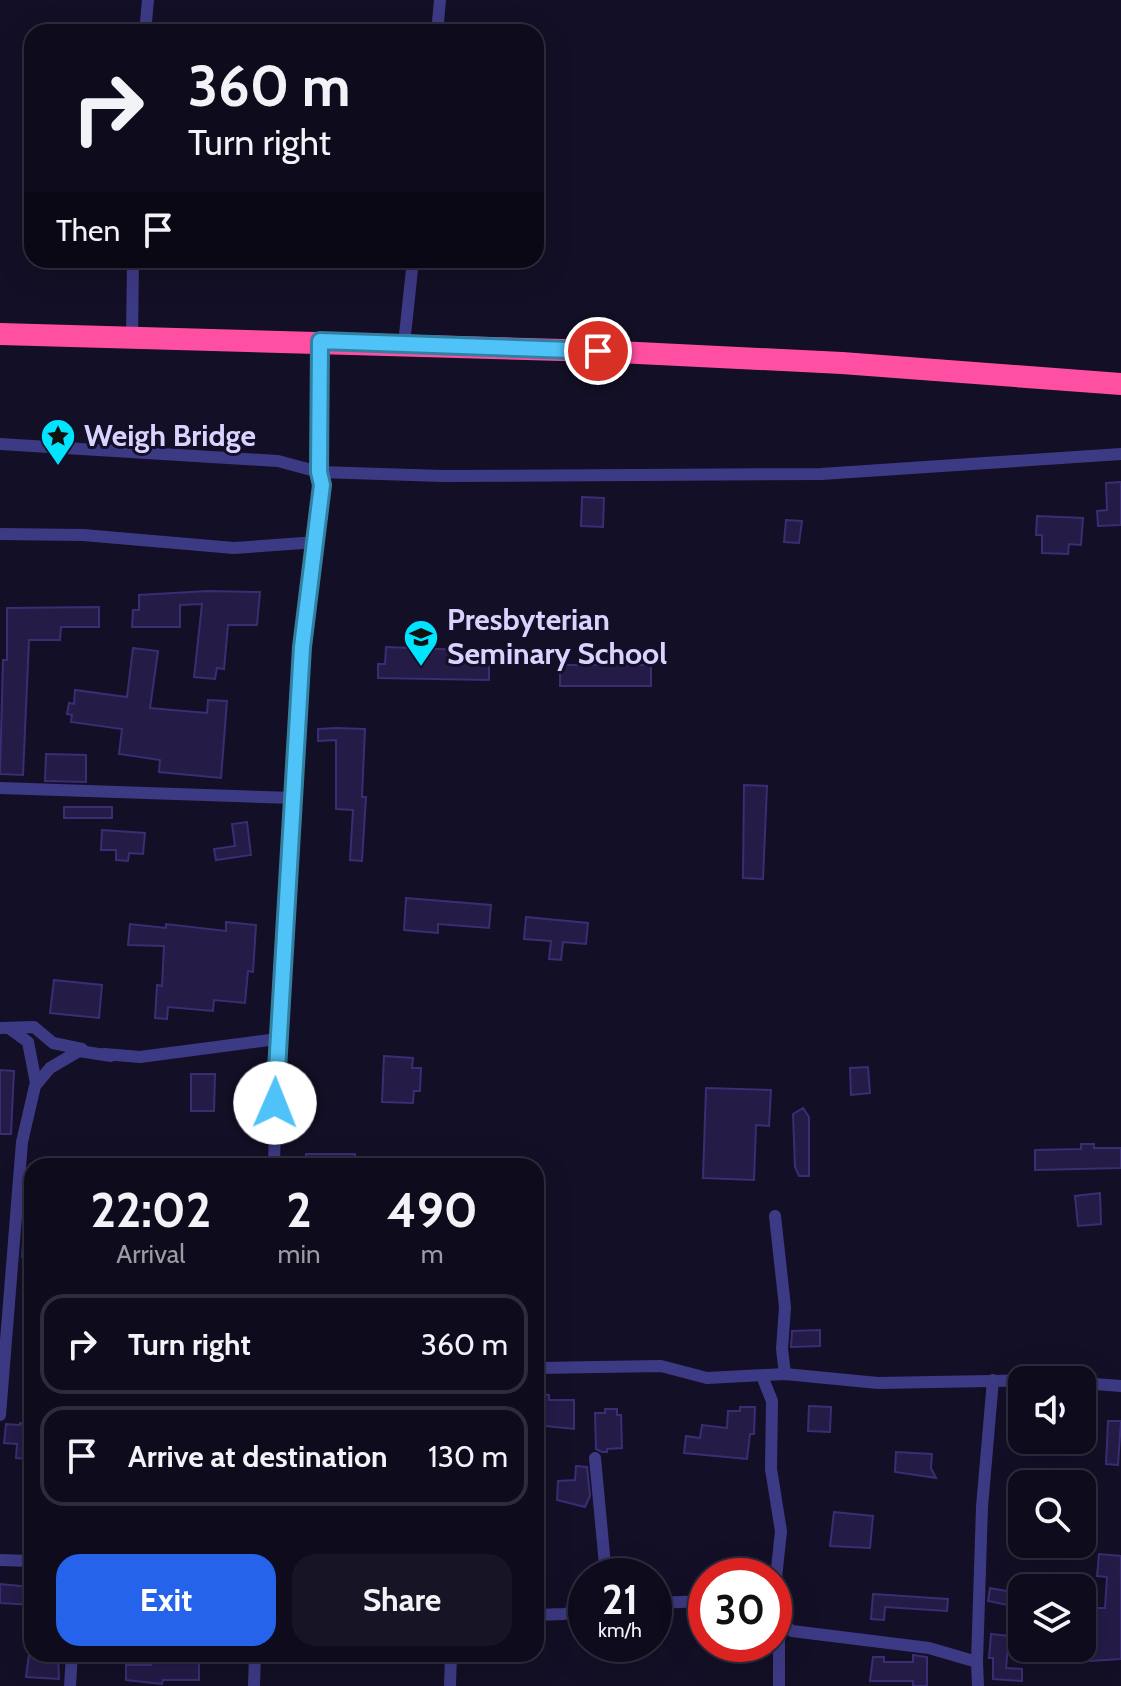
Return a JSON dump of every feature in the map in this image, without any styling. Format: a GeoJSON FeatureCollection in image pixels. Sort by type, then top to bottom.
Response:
{"type":"FeatureCollection","features":[{"type":"Feature","properties":{"kind":"highway"},"geometry":{"type":"LineString","coordinates":[[0,334],[320,341],[842,363],[1121,384]]}},
{"type":"Feature","properties":{"kind":"street"},"geometry":{"type":"LineString","coordinates":[[146,24],[148,0]]}},
{"type":"Feature","properties":{"kind":"street"},"geometry":{"type":"LineString","coordinates":[[438,24],[440,0]]}},
{"type":"Feature","properties":{"kind":"street"},"geometry":{"type":"LineString","coordinates":[[132,338],[133,268]]}},
{"type":"Feature","properties":{"kind":"street"},"geometry":{"type":"LineString","coordinates":[[404,344],[412,268]]}},
{"type":"Feature","properties":{"kind":"street"},"geometry":{"type":"LineString","coordinates":[[274,1158],[277,1039],[302,647],[322,485],[319,472],[320,341]]}},
{"type":"Feature","properties":{"kind":"street"},"geometry":{"type":"LineString","coordinates":[[0,444],[278,461],[319,472],[443,476],[821,474],[1121,454]]}},
{"type":"Feature","properties":{"kind":"street"},"geometry":{"type":"LineString","coordinates":[[0,534],[83,535],[234,548],[317,542]]}},
{"type":"Feature","properties":{"kind":"street"},"geometry":{"type":"LineString","coordinates":[[0,788],[294,798]]}},
{"type":"Feature","properties":{"kind":"street"},"geometry":{"type":"LineString","coordinates":[[5,1028],[34,1027],[53,1043],[111,1056]]}},
{"type":"Feature","properties":{"kind":"street"},"geometry":{"type":"LineString","coordinates":[[0,1415],[22,1142],[36,1083],[28,1042],[5,1028]]}},
{"type":"Feature","properties":{"kind":"street"},"geometry":{"type":"LineString","coordinates":[[36,1083],[50,1068],[79,1051],[140,1057],[277,1039]]}},
{"type":"Feature","properties":{"kind":"street"},"geometry":{"type":"LineString","coordinates":[[775,1216],[785,1307],[782,1349],[785,1374]]}},
{"type":"Feature","properties":{"kind":"street"},"geometry":{"type":"LineString","coordinates":[[544,1368],[661,1366],[707,1378],[785,1374],[878,1383],[1008,1380]]}},
{"type":"Feature","properties":{"kind":"street"},"geometry":{"type":"LineString","coordinates":[[762,1376],[772,1401],[771,1469],[781,1531],[778,1558]]}},
{"type":"Feature","properties":{"kind":"street"},"geometry":{"type":"LineString","coordinates":[[978,1686],[982,1507],[993,1380]]}},
{"type":"Feature","properties":{"kind":"street"},"geometry":{"type":"LineString","coordinates":[[1096,1384],[1121,1386]]}},
{"type":"Feature","properties":{"kind":"street"},"geometry":{"type":"LineString","coordinates":[[595,1458],[604,1558]]}},
{"type":"Feature","properties":{"kind":"street"},"geometry":{"type":"LineString","coordinates":[[0,1560],[24,1561]]}},
{"type":"Feature","properties":{"kind":"street"},"geometry":{"type":"LineString","coordinates":[[544,1615],[568,1613]]}},
{"type":"Feature","properties":{"kind":"street"},"geometry":{"type":"LineString","coordinates":[[792,1631],[929,1648],[977,1662]]}},
{"type":"Feature","properties":{"kind":"street"},"geometry":{"type":"LineString","coordinates":[[70,1686],[72,1662]]}},
{"type":"Feature","properties":{"kind":"street"},"geometry":{"type":"LineString","coordinates":[[254,1686],[255,1662]]}},
{"type":"Feature","properties":{"kind":"street"},"geometry":{"type":"LineString","coordinates":[[450,1686],[451,1662]]}},
{"type":"Feature","properties":{"kind":"street"},"geometry":{"type":"LineString","coordinates":[[778,1662],[779,1686]]}},
{"type":"Feature","properties":{"kind":"building"},"geometry":{"type":"Polygon","coordinates":[[[1121,482],[1121,525],[1098,526],[1097,511],[1107,510],[1106,483],[1121,482]]]}},
{"type":"Feature","properties":{"kind":"building"},"geometry":{"type":"Polygon","coordinates":[[[582,497],[604,498],[603,527],[581,526],[582,497]]]}},
{"type":"Feature","properties":{"kind":"building"},"geometry":{"type":"Polygon","coordinates":[[[1037,516],[1083,518],[1081,545],[1069,544],[1068,554],[1042,553],[1042,535],[1036,535],[1037,516]]]}},
{"type":"Feature","properties":{"kind":"building"},"geometry":{"type":"Polygon","coordinates":[[[786,520],[802,521],[799,543],[784,542],[786,520]]]}},
{"type":"Feature","properties":{"kind":"building"},"geometry":{"type":"Polygon","coordinates":[[[260,592],[257,625],[228,625],[224,669],[217,668],[215,679],[194,677],[202,604],[180,605],[180,627],[132,627],[133,610],[139,610],[139,595],[260,592]]]}},
{"type":"Feature","properties":{"kind":"building"},"geometry":{"type":"Polygon","coordinates":[[[99,607],[99,627],[61,627],[60,640],[29,640],[23,775],[0,774],[7,608],[99,607]]]}},
{"type":"Feature","properties":{"kind":"building"},"geometry":{"type":"Polygon","coordinates":[[[386,647],[489,651],[489,680],[378,678],[378,664],[385,664],[386,647]]]}},
{"type":"Feature","properties":{"kind":"building"},"geometry":{"type":"Polygon","coordinates":[[[133,648],[158,651],[150,708],[207,713],[208,700],[227,701],[221,778],[159,772],[160,760],[119,754],[122,729],[71,722],[72,715],[67,714],[69,703],[74,704],[75,690],[127,697],[133,648]]]}},
{"type":"Feature","properties":{"kind":"building"},"geometry":{"type":"Polygon","coordinates":[[[560,665],[651,665],[651,686],[560,686],[560,665]]]}},
{"type":"Feature","properties":{"kind":"building"},"geometry":{"type":"Polygon","coordinates":[[[318,729],[365,729],[362,797],[366,797],[362,861],[350,860],[353,810],[336,809],[336,740],[318,741],[318,729]]]}},
{"type":"Feature","properties":{"kind":"building"},"geometry":{"type":"Polygon","coordinates":[[[46,754],[86,755],[86,782],[45,781],[46,754]]]}},
{"type":"Feature","properties":{"kind":"building"},"geometry":{"type":"Polygon","coordinates":[[[744,785],[767,786],[763,879],[743,878],[744,785]]]}},
{"type":"Feature","properties":{"kind":"building"},"geometry":{"type":"Polygon","coordinates":[[[64,807],[112,807],[112,818],[64,818],[64,807]]]}},
{"type":"Feature","properties":{"kind":"building"},"geometry":{"type":"Polygon","coordinates":[[[247,822],[251,855],[216,860],[214,849],[235,846],[232,824],[247,822]]]}},
{"type":"Feature","properties":{"kind":"building"},"geometry":{"type":"Polygon","coordinates":[[[102,830],[145,833],[143,854],[129,853],[128,861],[116,860],[116,850],[101,850],[102,830]]]}},
{"type":"Feature","properties":{"kind":"building"},"geometry":{"type":"Polygon","coordinates":[[[406,898],[491,905],[489,928],[438,924],[438,933],[404,930],[406,898]]]}},
{"type":"Feature","properties":{"kind":"building"},"geometry":{"type":"Polygon","coordinates":[[[526,917],[588,923],[586,944],[563,942],[561,960],[549,959],[551,941],[524,939],[526,917]]]}},
{"type":"Feature","properties":{"kind":"building"},"geometry":{"type":"Polygon","coordinates":[[[226,922],[256,925],[253,972],[248,971],[245,1003],[214,1000],[213,1011],[168,1007],[167,1019],[155,1018],[157,985],[162,986],[164,946],[128,945],[130,924],[166,928],[166,924],[226,931],[226,922]]]}},
{"type":"Feature","properties":{"kind":"building"},"geometry":{"type":"Polygon","coordinates":[[[54,980],[102,985],[99,1018],[50,1013],[54,980]]]}},
{"type":"Feature","properties":{"kind":"building"},"geometry":{"type":"Polygon","coordinates":[[[384,1056],[413,1058],[412,1068],[421,1068],[420,1091],[414,1091],[413,1103],[382,1102],[384,1056]]]}},
{"type":"Feature","properties":{"kind":"building"},"geometry":{"type":"Polygon","coordinates":[[[868,1067],[870,1093],[851,1095],[850,1068],[868,1067]]]}},
{"type":"Feature","properties":{"kind":"building"},"geometry":{"type":"Polygon","coordinates":[[[0,1070],[14,1071],[11,1134],[0,1134],[0,1070]]]}},
{"type":"Feature","properties":{"kind":"building"},"geometry":{"type":"Polygon","coordinates":[[[191,1074],[215,1074],[214,1111],[191,1111],[191,1074]]]}},
{"type":"Feature","properties":{"kind":"building"},"geometry":{"type":"Polygon","coordinates":[[[706,1088],[771,1090],[769,1126],[756,1125],[754,1180],[703,1178],[706,1088]]]}},
{"type":"Feature","properties":{"kind":"building"},"geometry":{"type":"Polygon","coordinates":[[[803,1108],[809,1117],[809,1176],[799,1176],[795,1167],[793,1114],[803,1108]]]}},
{"type":"Feature","properties":{"kind":"building"},"geometry":{"type":"Polygon","coordinates":[[[1081,1144],[1094,1144],[1094,1148],[1121,1148],[1121,1168],[1035,1170],[1035,1150],[1081,1149],[1081,1144]]]}},
{"type":"Feature","properties":{"kind":"building"},"geometry":{"type":"Polygon","coordinates":[[[306,1154],[355,1154],[355,1158],[306,1158],[306,1154]]]}},
{"type":"Feature","properties":{"kind":"building"},"geometry":{"type":"Polygon","coordinates":[[[1100,1193],[1101,1224],[1078,1226],[1075,1196],[1100,1193]]]}},
{"type":"Feature","properties":{"kind":"building"},"geometry":{"type":"Polygon","coordinates":[[[820,1330],[820,1346],[791,1347],[792,1331],[820,1330]]]}},
{"type":"Feature","properties":{"kind":"building"},"geometry":{"type":"Polygon","coordinates":[[[544,1395],[549,1395],[549,1400],[574,1400],[574,1429],[544,1426],[544,1395]]]}},
{"type":"Feature","properties":{"kind":"building"},"geometry":{"type":"Polygon","coordinates":[[[809,1406],[831,1407],[830,1432],[808,1431],[809,1406]]]}},
{"type":"Feature","properties":{"kind":"building"},"geometry":{"type":"Polygon","coordinates":[[[740,1407],[755,1407],[754,1434],[750,1434],[747,1459],[684,1453],[686,1436],[700,1438],[702,1425],[727,1428],[728,1411],[740,1411],[740,1407]]]}},
{"type":"Feature","properties":{"kind":"building"},"geometry":{"type":"Polygon","coordinates":[[[605,1409],[617,1409],[617,1415],[621,1415],[622,1448],[602,1452],[596,1449],[595,1413],[605,1413],[605,1409]]]}},
{"type":"Feature","properties":{"kind":"building"},"geometry":{"type":"Polygon","coordinates":[[[1108,1421],[1121,1421],[1118,1465],[1106,1464],[1108,1421]]]}},
{"type":"Feature","properties":{"kind":"building"},"geometry":{"type":"Polygon","coordinates":[[[24,1423],[24,1459],[16,1458],[17,1444],[4,1443],[6,1424],[24,1423]]]}},
{"type":"Feature","properties":{"kind":"building"},"geometry":{"type":"Polygon","coordinates":[[[896,1452],[932,1454],[931,1468],[936,1478],[895,1472],[896,1452]]]}},
{"type":"Feature","properties":{"kind":"building"},"geometry":{"type":"Polygon","coordinates":[[[576,1466],[587,1467],[590,1496],[585,1507],[557,1500],[558,1481],[575,1480],[576,1466]]]}},
{"type":"Feature","properties":{"kind":"building"},"geometry":{"type":"Polygon","coordinates":[[[834,1512],[873,1516],[870,1548],[830,1546],[834,1512]]]}},
{"type":"Feature","properties":{"kind":"building"},"geometry":{"type":"Polygon","coordinates":[[[1099,1554],[1121,1556],[1121,1659],[1096,1661],[1096,1608],[1105,1608],[1107,1577],[1097,1576],[1099,1554]]]}},
{"type":"Feature","properties":{"kind":"building"},"geometry":{"type":"Polygon","coordinates":[[[0,1584],[24,1586],[24,1605],[0,1603],[0,1584]]]}},
{"type":"Feature","properties":{"kind":"building"},"geometry":{"type":"Polygon","coordinates":[[[990,1588],[1008,1591],[1008,1605],[988,1601],[990,1588]]]}},
{"type":"Feature","properties":{"kind":"building"},"geometry":{"type":"Polygon","coordinates":[[[873,1594],[948,1599],[947,1611],[885,1607],[884,1620],[871,1619],[873,1594]]]}},
{"type":"Feature","properties":{"kind":"building"},"geometry":{"type":"Polygon","coordinates":[[[991,1634],[1008,1636],[1006,1668],[1022,1669],[1022,1681],[993,1679],[993,1658],[989,1658],[991,1634]]]}},
{"type":"Feature","properties":{"kind":"building"},"geometry":{"type":"Polygon","coordinates":[[[913,1655],[927,1657],[927,1686],[913,1686],[913,1681],[870,1681],[873,1657],[884,1657],[884,1662],[913,1662],[913,1655]]]}},
{"type":"Feature","properties":{"kind":"building"},"geometry":{"type":"Polygon","coordinates":[[[28,1662],[58,1662],[59,1679],[26,1677],[28,1662]]]}},
{"type":"Feature","properties":{"kind":"building"},"geometry":{"type":"Polygon","coordinates":[[[151,1662],[199,1662],[199,1680],[163,1680],[162,1684],[126,1680],[126,1665],[151,1665],[151,1662]]]}},
{"type":"Feature","properties":{"kind":"place","name":"Weigh Bridge"},"geometry":{"type":"Point","coordinates":[58,467]}},
{"type":"Feature","properties":{"kind":"place","name":"Presbyterian Seminary School"},"geometry":{"type":"Point","coordinates":[421,668]}},
{"type":"Feature","properties":{"kind":"route"},"geometry":{"type":"LineString","coordinates":[[275,1103],[302,647],[322,485],[319,472],[320,341],[598,351]]}}]}
